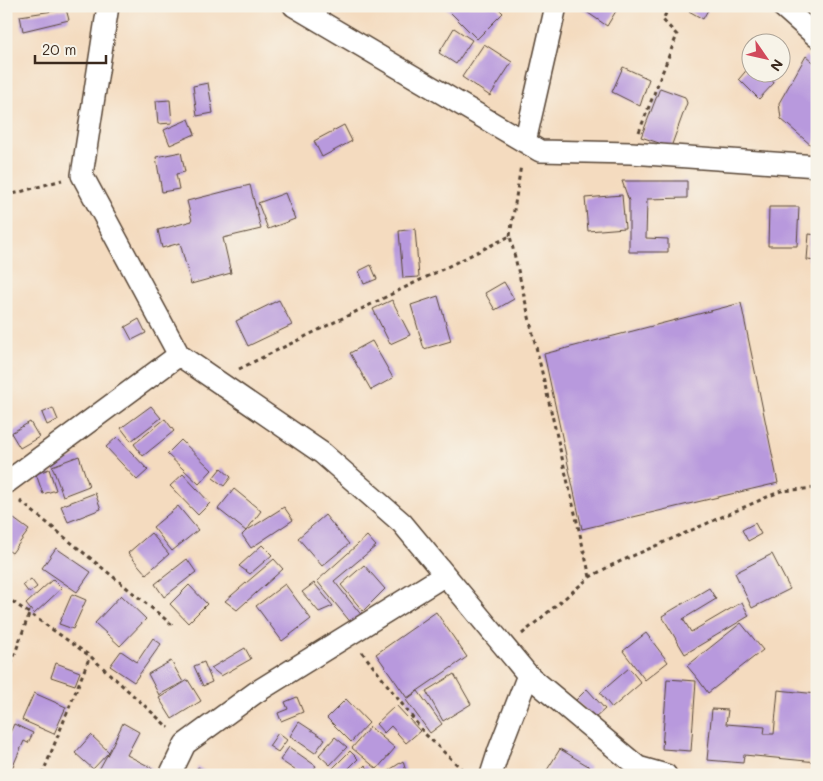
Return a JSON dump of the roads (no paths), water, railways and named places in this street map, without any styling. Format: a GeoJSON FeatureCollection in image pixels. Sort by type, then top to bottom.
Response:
{"type":"FeatureCollection","features":[{"type":"Feature","properties":{"kind":"street"},"geometry":{"type":"LineString","coordinates":[[108,6],[82,174],[179,355],[322,453],[402,523],[528,675],[638,767],[666,775]]}},
{"type":"Feature","properties":{"kind":"street"},"geometry":{"type":"LineString","coordinates":[[294,6],[540,151],[631,153],[817,166]]}},
{"type":"Feature","properties":{"kind":"street"},"geometry":{"type":"LineString","coordinates":[[525,142],[556,6]]}},
{"type":"Feature","properties":{"kind":"street"},"geometry":{"type":"LineString","coordinates":[[782,6],[817,38]]}},
{"type":"Feature","properties":{"kind":"street"},"geometry":{"type":"LineString","coordinates":[[10,489],[179,355]]}},
{"type":"Feature","properties":{"kind":"street"},"geometry":{"type":"LineString","coordinates":[[170,775],[185,744],[255,693],[445,575]]}},
{"type":"Feature","properties":{"kind":"street"},"geometry":{"type":"LineString","coordinates":[[491,775],[528,675]]}}]}
